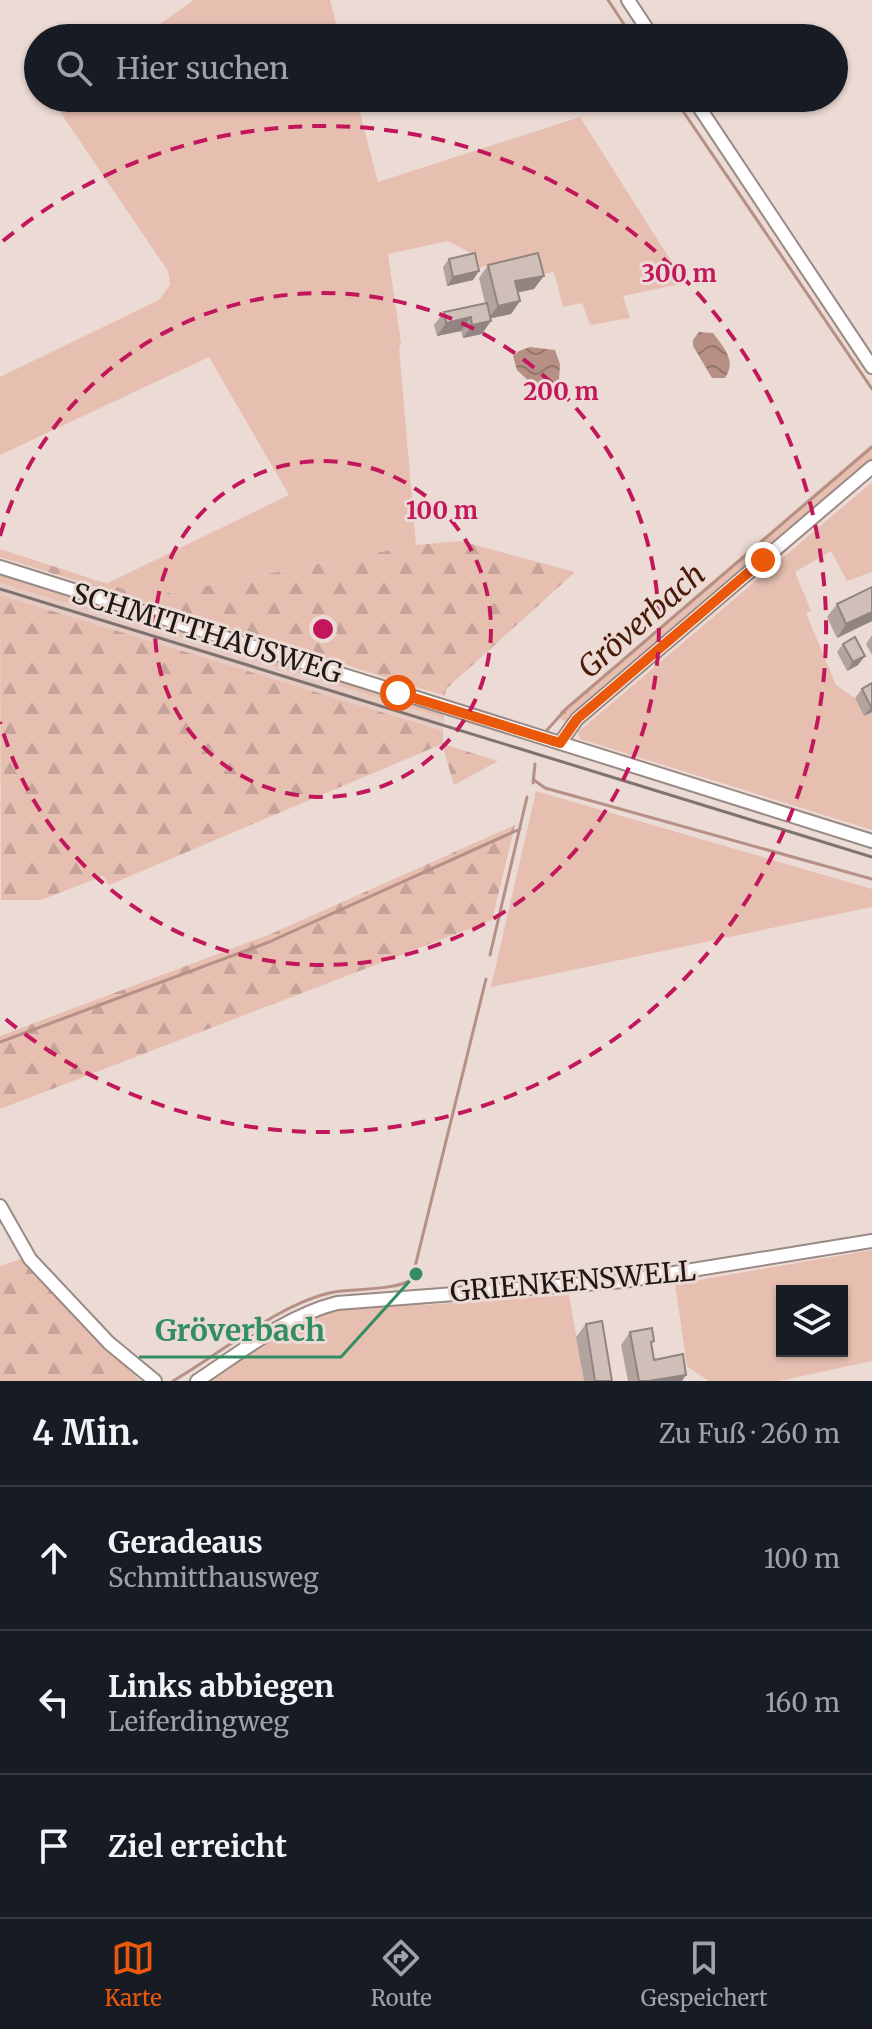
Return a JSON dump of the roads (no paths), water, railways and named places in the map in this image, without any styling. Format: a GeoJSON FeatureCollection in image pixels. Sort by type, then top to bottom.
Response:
{"type":"FeatureCollection","features":[{"type":"Feature","properties":{"kind":"street"},"geometry":{"type":"LineString","coordinates":[[628,0],[644,24]]}},
{"type":"Feature","properties":{"kind":"street"},"geometry":{"type":"LineString","coordinates":[[702,112],[872,367]]}},
{"type":"Feature","properties":{"kind":"street"},"geometry":{"type":"LineString","coordinates":[[560,743],[577,719],[872,467]]}},
{"type":"Feature","properties":{"kind":"street","name":"SCHMITTHAUSWEG"},"geometry":{"type":"LineString","coordinates":[[0,567],[872,841]]}},
{"type":"Feature","properties":{"kind":"street"},"geometry":{"type":"LineString","coordinates":[[0,1206],[30,1259],[109,1343],[155,1381]]}},
{"type":"Feature","properties":{"kind":"street","name":"GRIENKENSWELL"},"geometry":{"type":"LineString","coordinates":[[197,1381],[290,1321],[337,1303],[624,1281],[872,1241]]}},
{"type":"Feature","properties":{"kind":"water"},"geometry":{"type":"Polygon","coordinates":[[[699,332],[713,333],[725,349],[730,366],[725,378],[712,378],[693,346],[699,332]]]}},
{"type":"Feature","properties":{"kind":"water"},"geometry":{"type":"Polygon","coordinates":[[[530,347],[555,350],[560,364],[559,380],[547,384],[543,379],[534,386],[517,370],[513,356],[530,347]]]}},
{"type":"Feature","properties":{"kind":"waterway","name":"Gröverbach"},"geometry":{"type":"LineString","coordinates":[[608,0],[624,24]]}},
{"type":"Feature","properties":{"kind":"waterway","name":"Gröverbach"},"geometry":{"type":"LineString","coordinates":[[684,112],[872,389]]}},
{"type":"Feature","properties":{"kind":"waterway","name":"Gröverbach"},"geometry":{"type":"LineString","coordinates":[[547,730],[567,708],[872,447]]}},
{"type":"Feature","properties":{"kind":"waterway","name":"Gröverbach"},"geometry":{"type":"LineString","coordinates":[[533,783],[535,764]]}},
{"type":"Feature","properties":{"kind":"waterway","name":"Gröverbach"},"geometry":{"type":"LineString","coordinates":[[534,780],[545,788],[872,879]]}},
{"type":"Feature","properties":{"kind":"waterway","name":"Gröverbach"},"geometry":{"type":"LineString","coordinates":[[490,955],[527,797]]}},
{"type":"Feature","properties":{"kind":"waterway"},"geometry":{"type":"LineString","coordinates":[[0,1042],[269,942],[520,829]]}},
{"type":"Feature","properties":{"kind":"waterway","name":"Gröverbach"},"geometry":{"type":"LineString","coordinates":[[173,1381],[251,1330],[313,1298],[334,1292],[387,1287],[412,1279],[486,979]]}},
{"type":"Feature","properties":{"kind":"railway"},"geometry":{"type":"LineString","coordinates":[[0,589],[872,857]]}},
{"type":"Feature","properties":{"kind":"place","name":"Gröverbach"},"geometry":{"type":"Point","coordinates":[416,1274]}}]}
